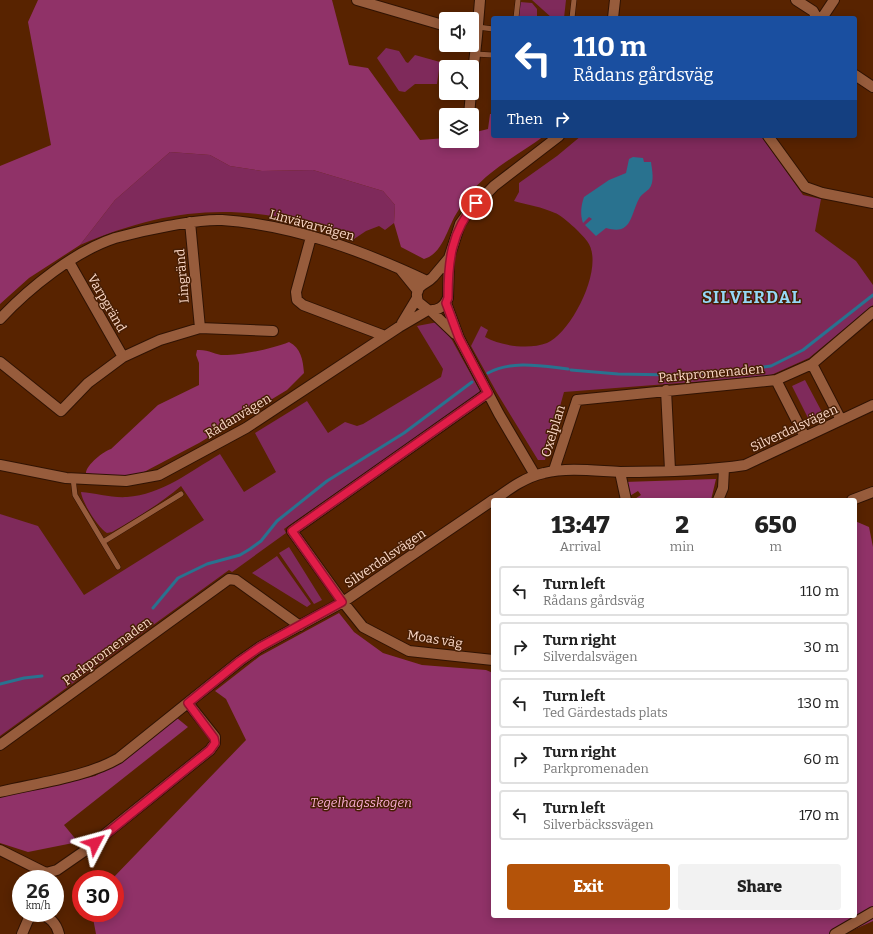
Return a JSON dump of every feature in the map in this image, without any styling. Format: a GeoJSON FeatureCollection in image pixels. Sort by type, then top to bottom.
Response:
{"type":"FeatureCollection","features":[{"type":"Feature","properties":{"kind":"street"},"geometry":{"type":"LineString","coordinates":[[357,0],[439,24]]}},
{"type":"Feature","properties":{"kind":"street"},"geometry":{"type":"LineString","coordinates":[[478,12],[480,0]]}},
{"type":"Feature","properties":{"kind":"street"},"geometry":{"type":"LineString","coordinates":[[613,16],[615,0]]}},
{"type":"Feature","properties":{"kind":"street"},"geometry":{"type":"LineString","coordinates":[[796,0],[813,11],[816,16]]}},
{"type":"Feature","properties":{"kind":"street"},"geometry":{"type":"LineString","coordinates":[[823,16],[834,0]]}},
{"type":"Feature","properties":{"kind":"street"},"geometry":{"type":"LineString","coordinates":[[474,60],[475,54]]}},
{"type":"Feature","properties":{"kind":"street"},"geometry":{"type":"LineString","coordinates":[[857,76],[873,87]]}},
{"type":"Feature","properties":{"kind":"street","name":"Rådanvägen"},"geometry":{"type":"LineString","coordinates":[[0,465],[73,478],[126,480],[158,476],[246,428],[399,327],[429,310],[438,310],[446,303],[448,298],[449,258],[460,224],[468,213],[494,186],[556,138]]}},
{"type":"Feature","properties":{"kind":"street"},"geometry":{"type":"LineString","coordinates":[[769,138],[805,187],[822,193],[873,203]]}},
{"type":"Feature","properties":{"kind":"street","name":"Linvävarvägen"},"geometry":{"type":"LineString","coordinates":[[0,319],[37,285],[69,262],[94,247],[114,238],[141,231],[190,222],[217,220],[293,231],[358,251],[401,270],[429,280]]}},
{"type":"Feature","properties":{"kind":"street","name":"Lingränd"},"geometry":{"type":"LineString","coordinates":[[190,222],[200,328]]}},
{"type":"Feature","properties":{"kind":"street"},"geometry":{"type":"LineString","coordinates":[[311,236],[296,292],[296,300],[303,305],[385,336]]}},
{"type":"Feature","properties":{"kind":"street","name":"Rådanvägen"},"geometry":{"type":"LineString","coordinates":[[399,327],[422,284],[429,280],[449,258]]}},
{"type":"Feature","properties":{"kind":"street","name":"Varpgränd"},"geometry":{"type":"LineString","coordinates":[[69,262],[123,356]]}},
{"type":"Feature","properties":{"kind":"street","name":"Linvävarvägen"},"geometry":{"type":"LineString","coordinates":[[401,270],[417,295]]}},
{"type":"Feature","properties":{"kind":"street"},"geometry":{"type":"LineString","coordinates":[[429,280],[437,281],[447,290]]}},
{"type":"Feature","properties":{"kind":"street"},"geometry":{"type":"LineString","coordinates":[[417,295],[421,306],[429,310],[459,338]]}},
{"type":"Feature","properties":{"kind":"street"},"geometry":{"type":"LineString","coordinates":[[446,303],[459,338],[488,393],[535,475]]}},
{"type":"Feature","properties":{"kind":"street","name":"Parkpromenaden"},"geometry":{"type":"LineString","coordinates":[[576,400],[776,380],[812,364],[873,312]]}},
{"type":"Feature","properties":{"kind":"street"},"geometry":{"type":"LineString","coordinates":[[0,362],[61,411],[88,383],[123,356],[160,340],[200,328],[273,330]]}},
{"type":"Feature","properties":{"kind":"street"},"geometry":{"type":"LineString","coordinates":[[812,364],[842,420]]}},
{"type":"Feature","properties":{"kind":"street"},"geometry":{"type":"LineString","coordinates":[[776,380],[805,437]]}},
{"type":"Feature","properties":{"kind":"street"},"geometry":{"type":"LineString","coordinates":[[666,390],[670,470]]}},
{"type":"Feature","properties":{"kind":"street","name":"Moas väg"},"geometry":{"type":"LineString","coordinates":[[488,393],[292,531],[342,602],[363,627],[409,651],[491,660]]}},
{"type":"Feature","properties":{"kind":"street","name":"Oxelplan"},"geometry":{"type":"LineString","coordinates":[[554,470],[576,400]]}},
{"type":"Feature","properties":{"kind":"street","name":"Silverdalsvägen"},"geometry":{"type":"LineString","coordinates":[[496,498],[517,484],[535,475],[554,470],[620,472],[724,468],[745,465],[873,405]]}},
{"type":"Feature","properties":{"kind":"street"},"geometry":{"type":"LineString","coordinates":[[719,498],[722,488],[724,468]]}},
{"type":"Feature","properties":{"kind":"street"},"geometry":{"type":"LineString","coordinates":[[620,472],[625,498]]}},
{"type":"Feature","properties":{"kind":"street"},"geometry":{"type":"LineString","coordinates":[[857,498],[873,492]]}},
{"type":"Feature","properties":{"kind":"street","name":"Silverdalsvägen"},"geometry":{"type":"LineString","coordinates":[[0,792],[92,771],[119,758],[240,661],[260,647],[342,602],[491,501]]}},
{"type":"Feature","properties":{"kind":"street","name":"Parkpromenaden"},"geometry":{"type":"LineString","coordinates":[[0,745],[229,579],[236,580],[300,626]]}},
{"type":"Feature","properties":{"kind":"street"},"geometry":{"type":"LineString","coordinates":[[57,870],[83,852],[210,750],[215,743],[214,738],[188,703]]}},
{"type":"Feature","properties":{"kind":"street"},"geometry":{"type":"LineString","coordinates":[[0,850],[35,870]]}},
{"type":"Feature","properties":{"kind":"street"},"geometry":{"type":"LineString","coordinates":[[835,934],[873,912]]}},
{"type":"Feature","properties":{"kind":"street"},"geometry":{"type":"LineString","coordinates":[[22,934],[27,922]]}},
{"type":"Feature","properties":{"kind":"street"},"geometry":{"type":"LineString","coordinates":[[54,922],[59,934]]}},
{"type":"Feature","properties":{"kind":"lane"},"geometry":{"type":"LineString","coordinates":[[516,16],[518,0]]}},
{"type":"Feature","properties":{"kind":"lane"},"geometry":{"type":"LineString","coordinates":[[572,16],[574,0]]}},
{"type":"Feature","properties":{"kind":"lane"},"geometry":{"type":"LineString","coordinates":[[479,31],[491,29]]}},
{"type":"Feature","properties":{"kind":"lane"},"geometry":{"type":"LineString","coordinates":[[475,54],[491,55]]}},
{"type":"Feature","properties":{"kind":"lane"},"geometry":{"type":"LineString","coordinates":[[73,478],[75,495],[118,567]]}},
{"type":"Feature","properties":{"kind":"lane"},"geometry":{"type":"LineString","coordinates":[[103,542],[181,494]]}},
{"type":"Feature","properties":{"kind":"shaded area"},"geometry":{"type":"Polygon","coordinates":[[[532,0],[566,0],[564,16],[550,16],[532,0]]]}},
{"type":"Feature","properties":{"kind":"shaded area"},"geometry":{"type":"Polygon","coordinates":[[[520,2],[532,3],[537,9],[537,16],[518,16],[520,2]]]}},
{"type":"Feature","properties":{"kind":"shaded area"},"geometry":{"type":"Polygon","coordinates":[[[386,48],[399,51],[408,63],[415,55],[439,62],[437,84],[415,84],[405,92],[399,91],[377,58],[386,48]]]}},
{"type":"Feature","properties":{"kind":"shaded area"},"geometry":{"type":"Polygon","coordinates":[[[579,138],[762,138],[803,195],[821,199],[815,231],[856,261],[873,285],[873,305],[809,358],[769,376],[564,392],[545,460],[538,460],[497,393],[471,346],[481,326],[488,330],[485,337],[499,343],[524,347],[547,343],[557,336],[566,326],[584,297],[592,266],[592,252],[587,241],[572,225],[558,214],[514,201],[519,192],[519,183],[557,156],[579,138]]]}},
{"type":"Feature","properties":{"kind":"shaded area"},"geometry":{"type":"Polygon","coordinates":[[[170,152],[210,155],[230,166],[262,171],[313,170],[383,191],[395,205],[394,223],[385,230],[379,226],[366,231],[354,239],[283,218],[249,213],[216,212],[183,215],[150,221],[116,231],[80,245],[115,200],[170,152]]]}},
{"type":"Feature","properties":{"kind":"shaded area"},"geometry":{"type":"Polygon","coordinates":[[[438,322],[452,340],[480,391],[478,394],[284,529],[286,533],[232,572],[229,570],[0,736],[0,514],[38,526],[84,595],[204,520],[181,486],[148,510],[112,532],[107,533],[99,526],[91,514],[84,502],[81,492],[127,497],[152,492],[187,475],[220,454],[244,492],[276,472],[255,433],[307,401],[328,433],[345,422],[357,426],[363,424],[441,377],[443,369],[417,326],[438,322]]]}},
{"type":"Feature","properties":{"kind":"shaded area"},"geometry":{"type":"Polygon","coordinates":[[[805,380],[823,414],[809,420],[792,386],[805,380]]]}},
{"type":"Feature","properties":{"kind":"shaded area"},"geometry":{"type":"Polygon","coordinates":[[[289,547],[322,600],[314,604],[279,553],[289,547]]]}},
{"type":"Feature","properties":{"kind":"shaded area"},"geometry":{"type":"Polygon","coordinates":[[[277,556],[311,604],[307,607],[252,573],[277,556]]]}},
{"type":"Feature","properties":{"kind":"green space"},"geometry":{"type":"Polygon","coordinates":[[[38,0],[332,0],[349,65],[368,68],[420,140],[439,139],[439,148],[479,148],[479,131],[488,129],[490,114],[491,138],[541,138],[498,168],[481,182],[454,217],[441,245],[431,256],[424,259],[401,247],[394,223],[395,205],[383,191],[313,170],[262,171],[230,166],[210,155],[170,152],[115,200],[80,245],[29,278],[0,304],[0,166],[51,145],[28,22],[38,0]]]}},
{"type":"Feature","properties":{"kind":"green space"},"geometry":{"type":"Polygon","coordinates":[[[289,342],[299,351],[301,355],[304,373],[287,390],[199,443],[144,472],[118,478],[86,473],[89,466],[96,459],[104,452],[111,449],[158,405],[199,385],[199,363],[196,355],[197,350],[205,350],[221,355],[231,355],[266,349],[289,342]]]}},
{"type":"Feature","properties":{"kind":"green space"},"geometry":{"type":"Polygon","coordinates":[[[716,479],[711,498],[636,498],[641,495],[638,491],[628,497],[624,482],[716,479]]]}},
{"type":"Feature","properties":{"kind":"green space","name":"Tegelhagsskogen"},"geometry":{"type":"Polygon","coordinates":[[[857,522],[869,527],[873,547],[873,921],[844,934],[96,934],[94,922],[124,922],[124,870],[121,870],[246,740],[226,699],[215,691],[260,656],[339,613],[354,632],[383,653],[422,665],[486,670],[491,672],[491,918],[857,918],[857,522]]]}},
{"type":"Feature","properties":{"kind":"green space"},"geometry":{"type":"Polygon","coordinates":[[[177,718],[188,727],[64,825],[78,842],[28,852],[0,843],[0,796],[95,776],[133,754],[177,718]]]}},
{"type":"Feature","properties":{"kind":"water"},"geometry":{"type":"Polygon","coordinates":[[[633,157],[643,158],[644,162],[651,162],[653,176],[651,186],[640,197],[626,226],[615,230],[606,228],[596,236],[585,225],[592,219],[589,217],[583,223],[581,210],[584,197],[609,180],[626,173],[629,159],[633,157]]]}},
{"type":"Feature","properties":{"kind":"waterway"},"geometry":{"type":"LineString","coordinates":[[571,370],[618,374],[673,375],[743,370],[771,366],[803,350],[873,295]]}},
{"type":"Feature","properties":{"kind":"waterway"},"geometry":{"type":"LineString","coordinates":[[488,373],[507,366],[517,365],[568,369]]}},
{"type":"Feature","properties":{"kind":"waterway"},"geometry":{"type":"LineString","coordinates":[[153,608],[178,578],[207,564],[240,555],[250,549],[261,541],[277,521],[327,481],[404,433],[472,382]]}},
{"type":"Feature","properties":{"kind":"waterway"},"geometry":{"type":"LineString","coordinates":[[0,684],[24,678],[42,676]]}},
{"type":"Feature","properties":{"kind":"district","name":"SILVERDAL"},"geometry":{"type":"Point","coordinates":[752,297]}},
{"type":"Feature","properties":{"kind":"route"},"geometry":{"type":"LineString","coordinates":[[95,843],[198,760],[210,750],[215,743],[210,729],[188,703],[240,661],[260,647],[342,602],[292,531],[488,393],[459,338],[446,303],[448,298],[449,258],[460,224],[476,203]]}}]}
